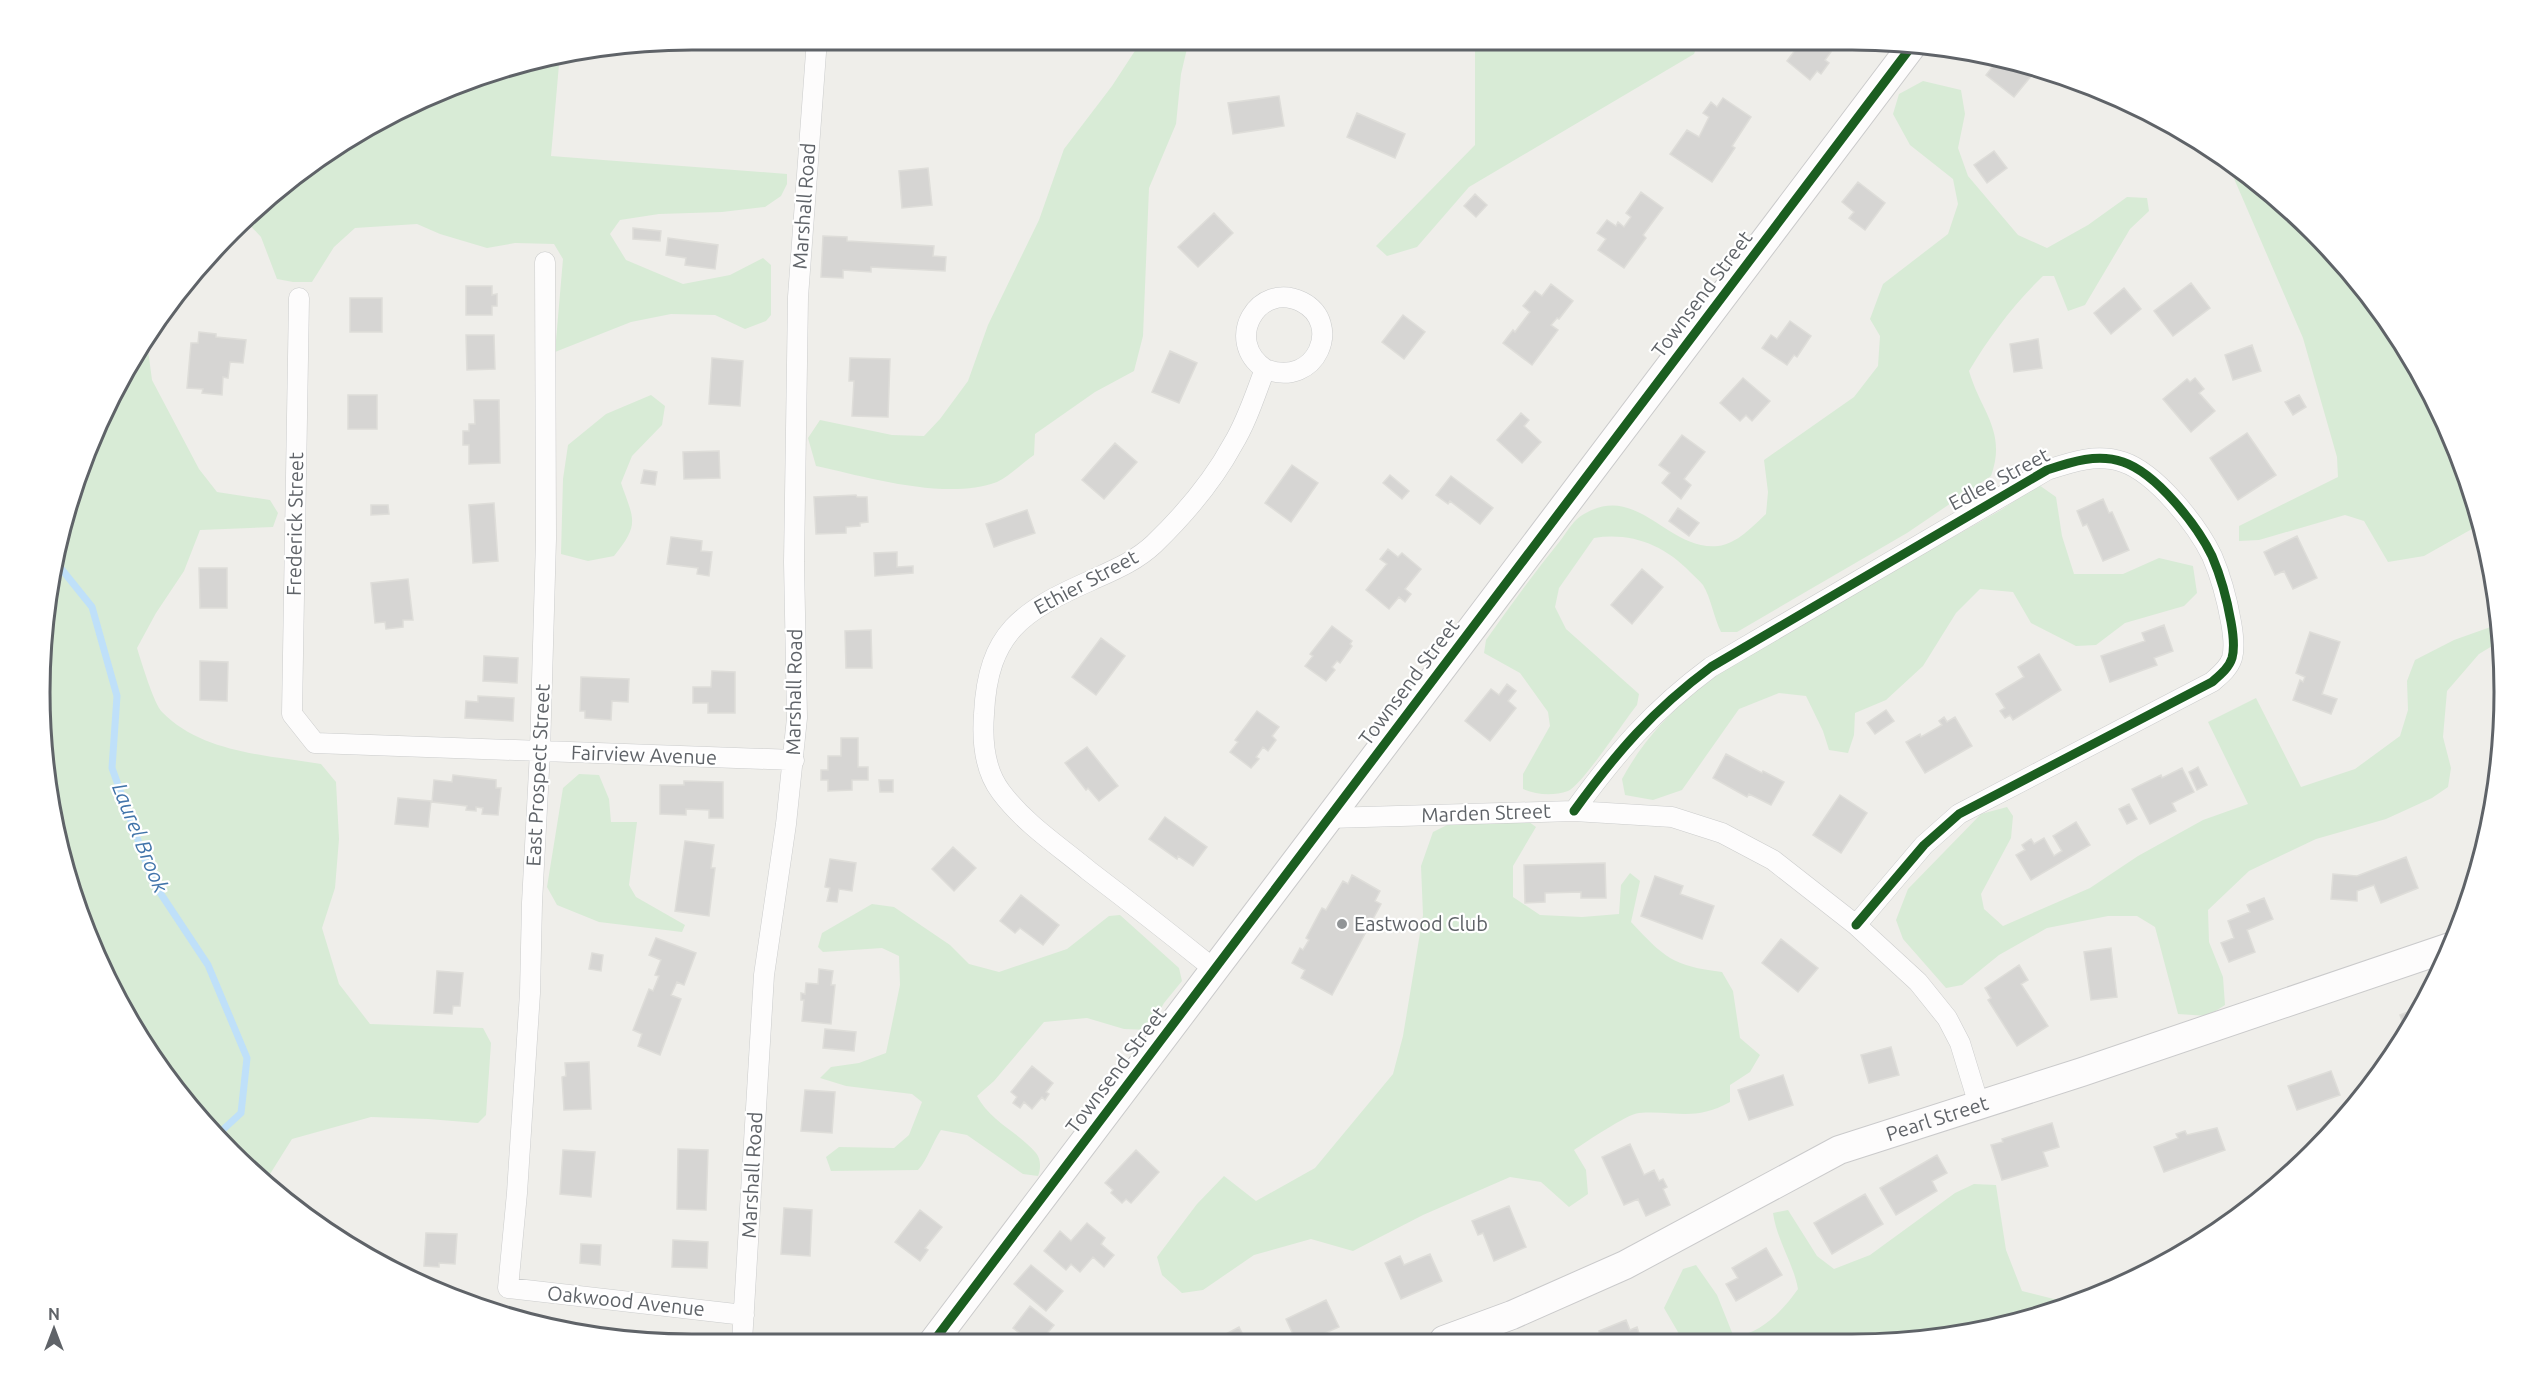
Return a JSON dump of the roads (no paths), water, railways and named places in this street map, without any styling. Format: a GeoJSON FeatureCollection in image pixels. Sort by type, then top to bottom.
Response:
{"type":"FeatureCollection","features":[{"type":"Feature","properties":{"kind":"street","name":"Marshall Road"},"geometry":{"type":"LineString","coordinates":[[743,1334],[764,975],[794,760],[797,718],[794,561],[797,309],[816,50]]}},
{"type":"Feature","properties":{"kind":"street","name":"Townsend Street"},"geometry":{"type":"LineString","coordinates":[[939,1334],[1908,52]]}},
{"type":"Feature","properties":{"kind":"street","name":"East Prospect Street"},"geometry":{"type":"LineString","coordinates":[[508,1288],[530,993],[540,751],[546,539],[545,262]]}},
{"type":"Feature","properties":{"kind":"street","name":"Frederick Street"},"geometry":{"type":"LineString","coordinates":[[299,298],[292,714],[315,743]]}},
{"type":"Feature","properties":{"kind":"street","name":"Ethier Street"},"geometry":{"type":"LineString","coordinates":[[1214,969],[1045,836],[1008,801],[993,780],[989,769],[984,738],[984,707],[993,662],[1008,633],[1034,609],[1049,599],[1138,557],[1165,532],[1204,486],[1233,445],[1246,419],[1265,369]]}},
{"type":"Feature","properties":{"kind":"street","name":"Edlee Street"},"geometry":{"type":"LineString","coordinates":[[1574,811],[1634,733],[1681,689],[1711,667],[2047,470],[2080,460],[2100,458],[2134,466],[2156,483],[2172,500],[2201,538],[2217,568],[2227,600],[2233,646],[2232,658],[2225,671],[2212,682],[1959,814],[1924,845],[1856,925]]}},
{"type":"Feature","properties":{"kind":"street","name":"Fairview Avenue"},"geometry":{"type":"LineString","coordinates":[[315,743],[794,760]]}},
{"type":"Feature","properties":{"kind":"street","name":"Marden Street"},"geometry":{"type":"LineString","coordinates":[[1329,818],[1574,811],[1672,817],[1722,833],[1773,860],[1856,925],[1918,982],[1947,1017],[1960,1043],[1979,1105]]}},
{"type":"Feature","properties":{"kind":"street","name":"Pearl Street"},"geometry":{"type":"LineString","coordinates":[[1476,1334],[1513,1327],[1839,1150],[2440,950]]}},
{"type":"Feature","properties":{"kind":"street","name":"Oakwood Avenue"},"geometry":{"type":"LineString","coordinates":[[508,1288],[744,1315]]}},
{"type":"Feature","properties":{"kind":"waterway","name":"Laurel Brook"},"geometry":{"type":"LineString","coordinates":[[61,569],[92,607],[117,696],[112,768],[153,882],[208,965],[247,1058],[241,1113],[223,1130]]}},
{"type":"Feature","properties":{"kind":"place","name":"Eastwood Club"},"geometry":{"type":"Point","coordinates":[1342,924]}}]}
